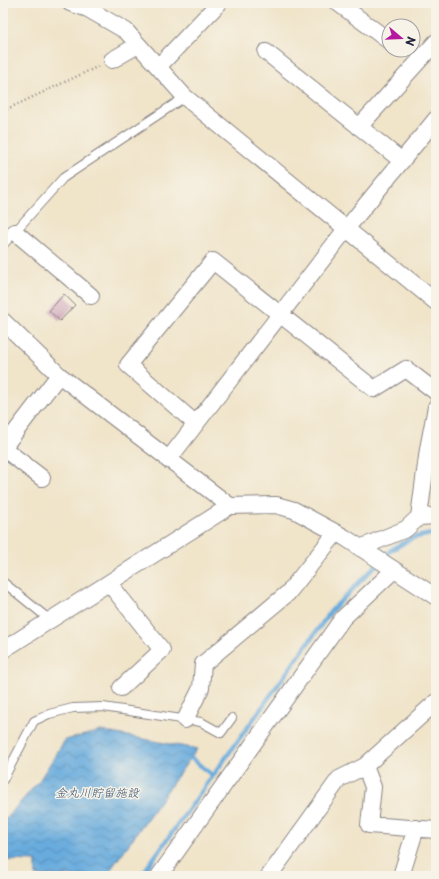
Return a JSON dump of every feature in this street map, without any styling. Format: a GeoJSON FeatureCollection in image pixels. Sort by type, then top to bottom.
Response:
{"type":"FeatureCollection","features":[{"type":"Feature","properties":{"kind":"street"},"geometry":{"type":"LineString","coordinates":[[70,3],[91,6],[126,30],[185,97],[436,302]]}},
{"type":"Feature","properties":{"kind":"street"},"geometry":{"type":"LineString","coordinates":[[158,67],[219,3]]}},
{"type":"Feature","properties":{"kind":"street"},"geometry":{"type":"LineString","coordinates":[[338,3],[381,35]]}},
{"type":"Feature","properties":{"kind":"street"},"geometry":{"type":"LineString","coordinates":[[359,127],[436,42]]}},
{"type":"Feature","properties":{"kind":"street"},"geometry":{"type":"LineString","coordinates":[[112,60],[138,44]]}},
{"type":"Feature","properties":{"kind":"street"},"geometry":{"type":"LineString","coordinates":[[266,52],[402,161]]}},
{"type":"Feature","properties":{"kind":"street"},"geometry":{"type":"LineString","coordinates":[[168,460],[346,229],[436,119]]}},
{"type":"Feature","properties":{"kind":"street"},"geometry":{"type":"LineString","coordinates":[[15,232],[91,296]]}},
{"type":"Feature","properties":{"kind":"street"},"geometry":{"type":"LineString","coordinates":[[196,424],[128,365],[213,261],[374,389],[406,369],[436,392]]}},
{"type":"Feature","properties":{"kind":"street"},"geometry":{"type":"LineString","coordinates":[[3,321],[59,375],[230,506]]}},
{"type":"Feature","properties":{"kind":"street"},"geometry":{"type":"LineString","coordinates":[[42,478],[3,448],[59,375]]}},
{"type":"Feature","properties":{"kind":"street"},"geometry":{"type":"LineString","coordinates":[[419,517],[428,449],[436,407]]}},
{"type":"Feature","properties":{"kind":"street"},"geometry":{"type":"LineString","coordinates":[[3,650],[230,506],[276,505],[294,510],[336,533],[436,597]]}},
{"type":"Feature","properties":{"kind":"street"},"geometry":{"type":"LineString","coordinates":[[360,548],[406,529],[419,517],[436,516]]}},
{"type":"Feature","properties":{"kind":"street"},"geometry":{"type":"LineString","coordinates":[[185,720],[201,688],[203,664],[288,593],[336,533]]}},
{"type":"Feature","properties":{"kind":"street"},"geometry":{"type":"LineString","coordinates":[[162,875],[343,618],[394,570]]}},
{"type":"Feature","properties":{"kind":"street"},"geometry":{"type":"LineString","coordinates":[[109,583],[162,650],[121,688]]}},
{"type":"Feature","properties":{"kind":"street"},"geometry":{"type":"LineString","coordinates":[[270,876],[339,779],[365,766],[436,702]]}},
{"type":"Feature","properties":{"kind":"street"},"geometry":{"type":"LineString","coordinates":[[365,766],[373,787],[369,825],[436,830]]}},
{"type":"Feature","properties":{"kind":"street"},"geometry":{"type":"LineString","coordinates":[[400,876],[416,828]]}},
{"type":"Feature","properties":{"kind":"lane"},"geometry":{"type":"LineString","coordinates":[[3,245],[63,178],[185,97]]}},
{"type":"Feature","properties":{"kind":"lane"},"geometry":{"type":"LineString","coordinates":[[3,582],[50,620]]}},
{"type":"Feature","properties":{"kind":"lane"},"geometry":{"type":"LineString","coordinates":[[3,780],[34,722],[50,714],[73,708],[103,707],[201,722],[221,733],[232,718]]}},
{"type":"Feature","properties":{"kind":"path"},"geometry":{"type":"LineString","coordinates":[[3,110],[112,60]]}},
{"type":"Feature","properties":{"kind":"water","name":"金丸川貯留施設"},"geometry":{"type":"Polygon","coordinates":[[[101,731],[197,749],[106,876],[36,876],[36,861],[4,860],[3,876],[3,822],[39,781],[65,740],[101,731]]]}},
{"type":"Feature","properties":{"kind":"building"},"geometry":{"type":"Polygon","coordinates":[[[64,294],[75,305],[60,321],[49,311],[64,294]]]}},
{"type":"Feature","properties":{"kind":"waterway"},"geometry":{"type":"LineString","coordinates":[[141,876],[331,611],[391,550],[412,538],[436,533]]}},
{"type":"Feature","properties":{"kind":"waterway"},"geometry":{"type":"LineString","coordinates":[[191,758],[213,776]]}}]}
